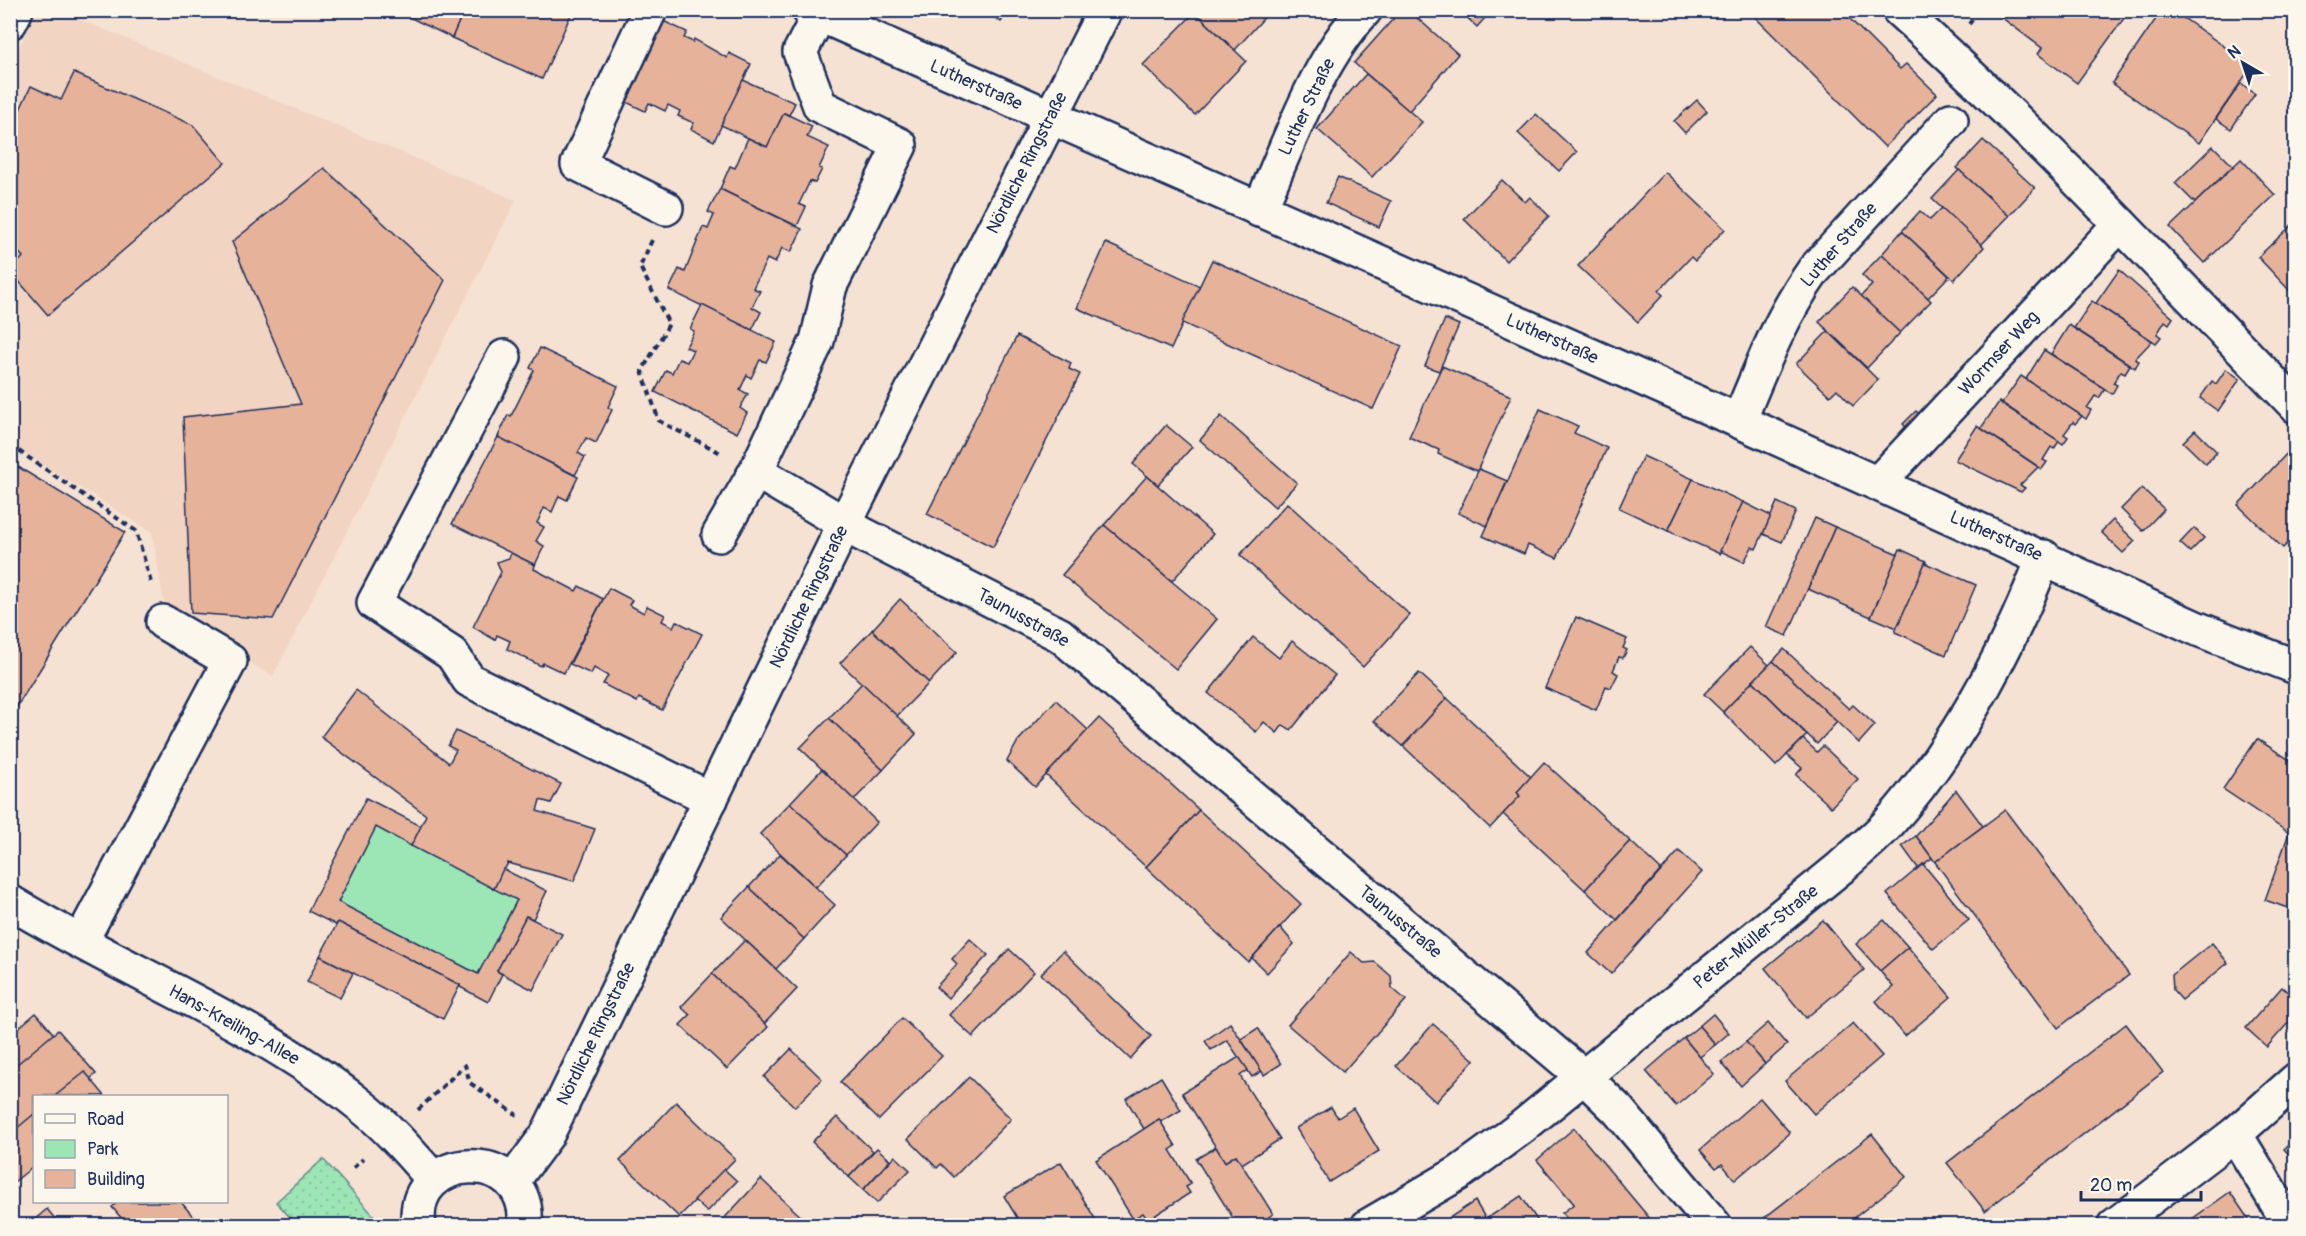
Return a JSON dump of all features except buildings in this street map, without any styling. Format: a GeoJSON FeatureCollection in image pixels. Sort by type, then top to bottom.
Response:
{"type":"FeatureCollection","features":[{"type":"Feature","properties":{"kind":"street"},"geometry":{"type":"LineString","coordinates":[[10,22],[16,10]]}},
{"type":"Feature","properties":{"kind":"street"},"geometry":{"type":"LineString","coordinates":[[650,10],[578,164],[666,208]]}},
{"type":"Feature","properties":{"kind":"street","name":"Nördliche Ringstraße"},"geometry":{"type":"LineString","coordinates":[[512,1182],[546,1135],[845,523],[1105,10]]}},
{"type":"Feature","properties":{"kind":"street","name":"Luther Straße"},"geometry":{"type":"LineString","coordinates":[[1259,210],[1323,69],[1351,26],[1365,10]]}},
{"type":"Feature","properties":{"kind":"street"},"geometry":{"type":"LineString","coordinates":[[1899,10],[1947,53],[2120,224],[2295,406]]}},
{"type":"Feature","properties":{"kind":"street"},"geometry":{"type":"LineString","coordinates":[[719,535],[756,471],[817,341],[830,286],[900,145],[820,106],[800,52],[814,13]]}},
{"type":"Feature","properties":{"kind":"street","name":"Lutherstraße"},"geometry":{"type":"LineString","coordinates":[[814,13],[1739,421],[2044,557],[2198,629],[2295,667]]}},
{"type":"Feature","properties":{"kind":"street","name":"Luther Straße"},"geometry":{"type":"LineString","coordinates":[[1739,421],[1779,327],[1798,292],[1814,270],[1951,120]]}},
{"type":"Feature","properties":{"kind":"street","name":"Wormser Weg"},"geometry":{"type":"LineString","coordinates":[[1878,483],[2120,224]]}},
{"type":"Feature","properties":{"kind":"street"},"geometry":{"type":"LineString","coordinates":[[504,357],[374,603],[452,654],[470,680],[711,799]]}},
{"type":"Feature","properties":{"kind":"street","name":"Taunusstraße"},"geometry":{"type":"LineString","coordinates":[[756,471],[845,523],[1060,635],[1585,1078],[1618,1110],[1714,1226]]}},
{"type":"Feature","properties":{"kind":"street","name":"Peter-Müller-Straße"},"geometry":{"type":"LineString","coordinates":[[1368,1226],[1459,1173],[1585,1078],[1840,868],[1886,825],[1949,742],[1986,682],[2022,614],[2044,557]]}},
{"type":"Feature","properties":{"kind":"street"},"geometry":{"type":"LineString","coordinates":[[81,941],[230,661],[163,622]]}},
{"type":"Feature","properties":{"kind":"street","name":"Hans-Kreiling-Allee"},"geometry":{"type":"LineString","coordinates":[[10,902],[301,1062],[362,1106],[393,1134],[434,1180]]}},
{"type":"Feature","properties":{"kind":"street"},"geometry":{"type":"LineString","coordinates":[[2114,1226],[2235,1134],[2295,1080]]}},
{"type":"Feature","properties":{"kind":"street"},"geometry":{"type":"LineString","coordinates":[[2235,1134],[2291,1226]]}},
{"type":"Feature","properties":{"kind":"street"},"geometry":{"type":"LineString","coordinates":[[419,1226],[418,1215],[423,1195],[434,1180],[454,1168],[473,1165],[497,1171],[512,1182],[525,1205],[525,1226]]}},
{"type":"Feature","properties":{"kind":"path"},"geometry":{"type":"LineString","coordinates":[[666,208],[640,267],[669,324],[642,371],[652,401],[659,421],[756,471]]}},
{"type":"Feature","properties":{"kind":"path"},"geometry":{"type":"LineString","coordinates":[[10,445],[136,531],[163,622]]}},
{"type":"Feature","properties":{"kind":"path"},"geometry":{"type":"LineString","coordinates":[[393,1134],[465,1065],[470,1083],[546,1135]]}},
{"type":"Feature","properties":{"kind":"path"},"geometry":{"type":"LineString","coordinates":[[356,1150],[373,1166]]}},
{"type":"Feature","properties":{"kind":"shaded area"},"geometry":{"type":"Polygon","coordinates":[[[35,11],[59,11],[516,200],[273,676],[166,615],[152,532],[11,445],[10,69],[35,11]]]}},
{"type":"Feature","properties":{"kind":"green space"},"geometry":{"type":"Polygon","coordinates":[[[376,827],[517,900],[478,974],[338,902],[376,827]]]}},
{"type":"Feature","properties":{"kind":"green space"},"geometry":{"type":"Polygon","coordinates":[[[323,1159],[375,1217],[377,1225],[297,1225],[276,1202],[323,1159]]]}}]}
